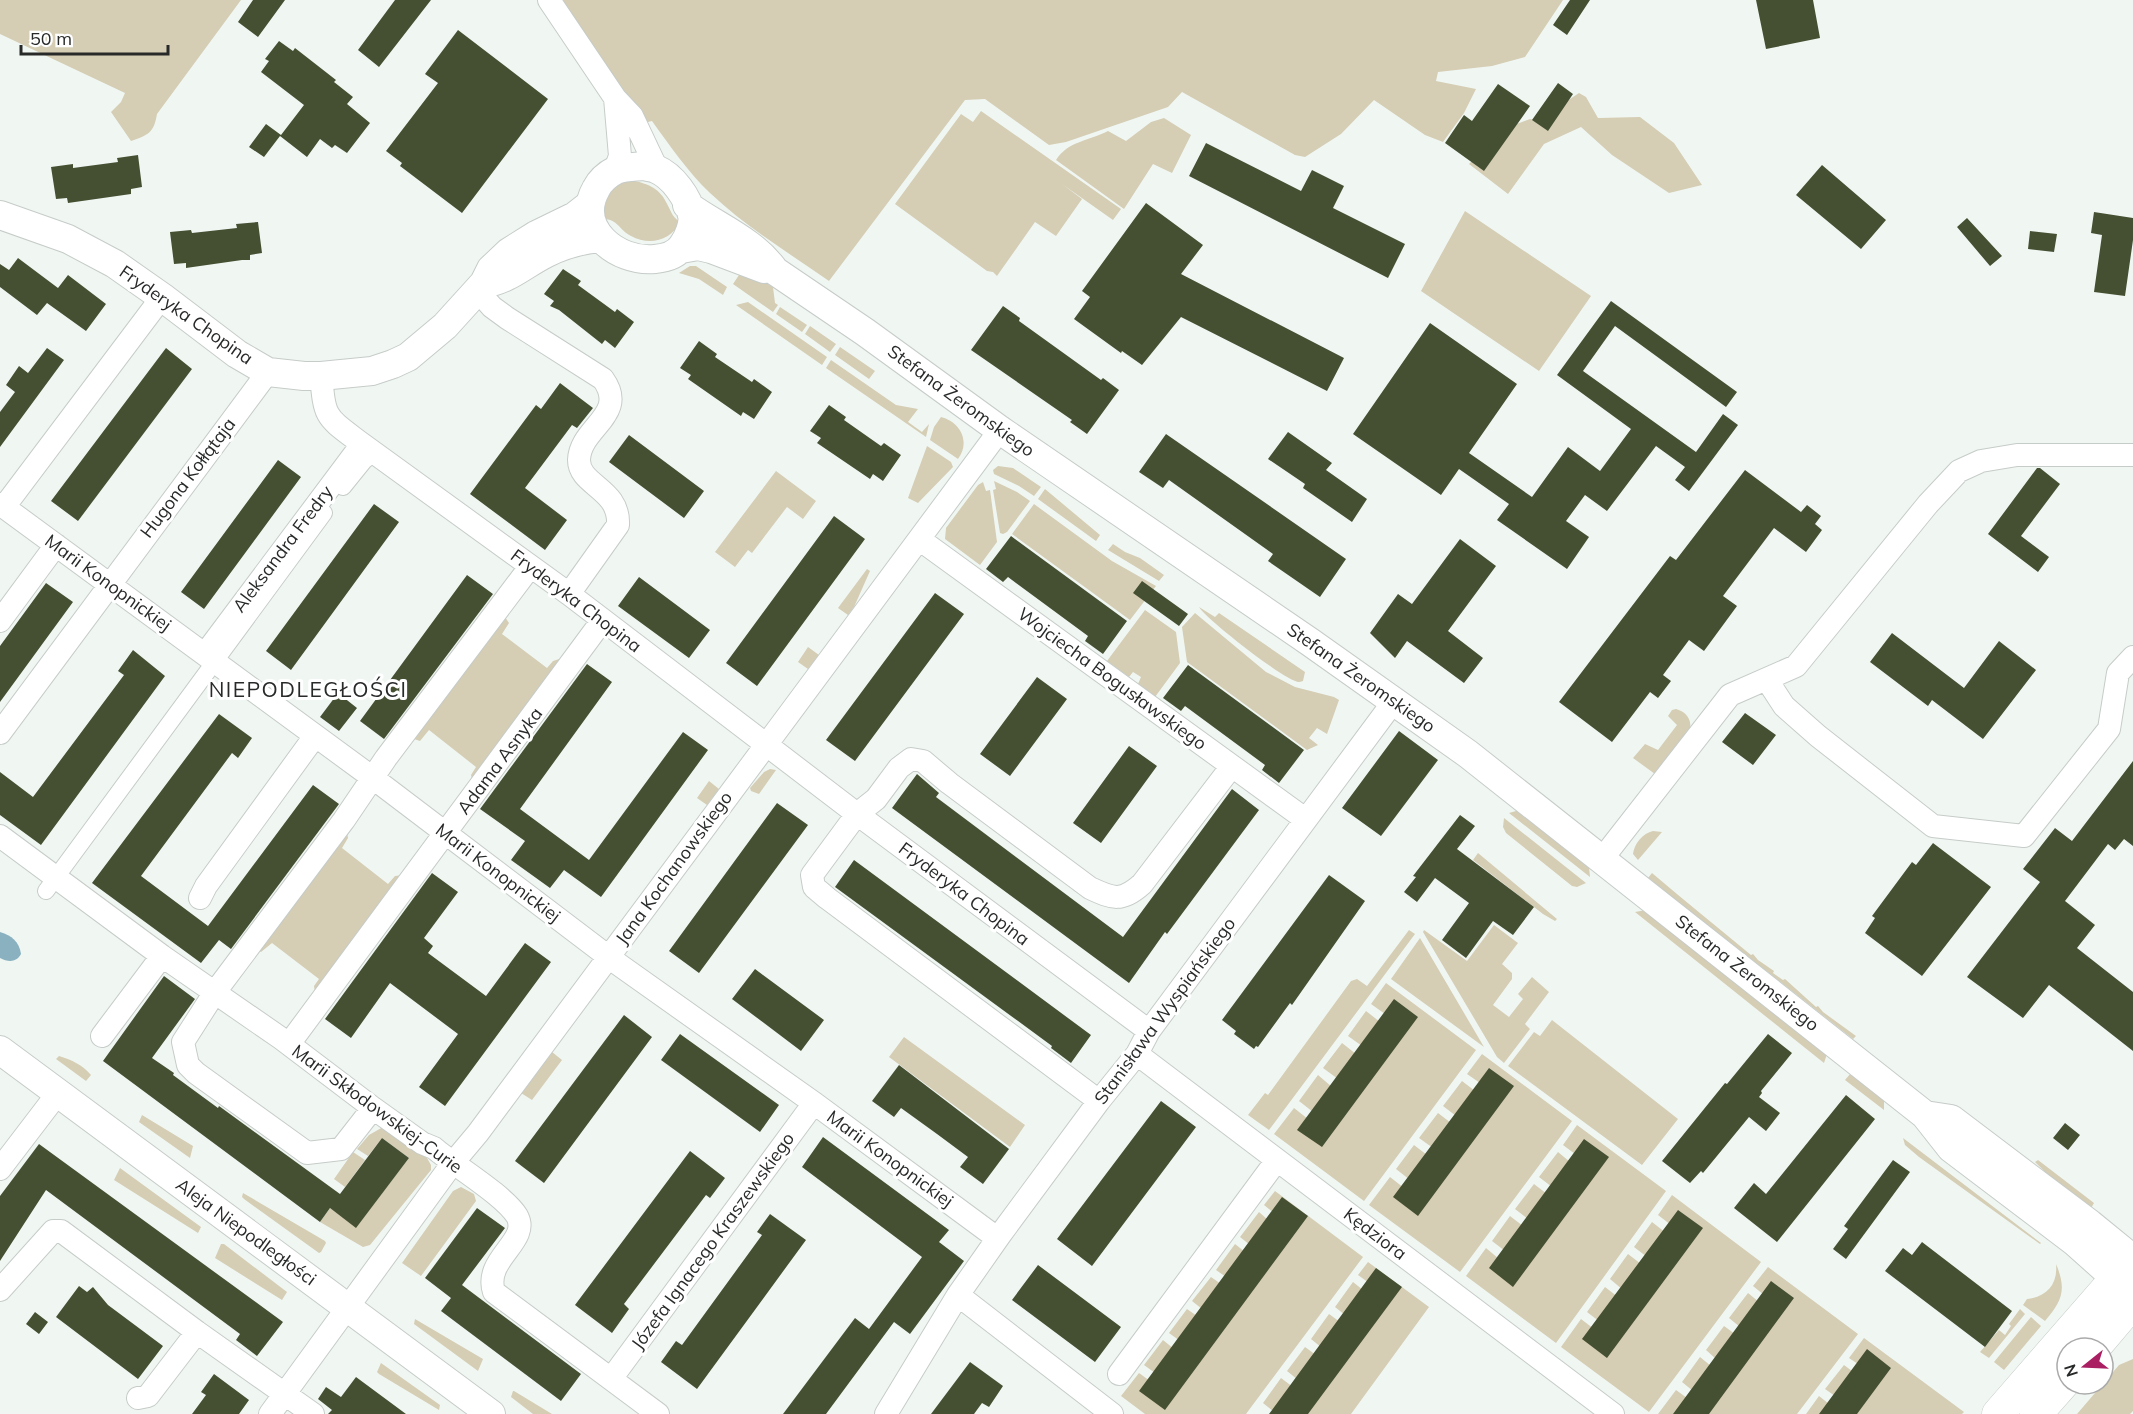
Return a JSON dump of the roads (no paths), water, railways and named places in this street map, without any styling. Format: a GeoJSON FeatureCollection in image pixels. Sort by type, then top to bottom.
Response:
{"type":"FeatureCollection","features":[{"type":"Feature","properties":{"kind":"main road"},"geometry":{"type":"LineString","coordinates":[[2100,1336],[2130,1279]]}},
{"type":"Feature","properties":{"kind":"main road"},"geometry":{"type":"LineString","coordinates":[[1998,1414],[2130,1279]]}},
{"type":"Feature","properties":{"kind":"main road"},"geometry":{"type":"LineString","coordinates":[[2036,1414],[2055,1393]]}},
{"type":"Feature","properties":{"kind":"street"},"geometry":{"type":"LineString","coordinates":[[549,0],[615,98],[632,116],[657,169]]}},
{"type":"Feature","properties":{"kind":"street"},"geometry":{"type":"LineString","coordinates":[[615,98],[620,156],[615,170],[598,184],[590,205],[589,216],[600,238],[615,249],[634,258],[662,258],[681,249],[693,216],[681,192],[670,178],[657,169],[643,166],[615,170]]}},
{"type":"Feature","properties":{"kind":"street"},"geometry":{"type":"LineString","coordinates":[[321,376],[372,371],[408,357],[436,336],[480,287],[491,269],[509,252],[536,235],[575,216],[590,205]]}},
{"type":"Feature","properties":{"kind":"street","name":"Stefana Żeromskiego"},"geometry":{"type":"LineString","coordinates":[[687,205],[752,246],[775,271],[865,332],[1000,430],[1468,754],[1925,1115],[1951,1119],[2090,1224],[2130,1279]]}},
{"type":"Feature","properties":{"kind":"street","name":"Fryderyka Chopina"},"geometry":{"type":"LineString","coordinates":[[0,215],[68,240],[115,264],[237,354],[268,372],[321,376],[325,411],[332,421],[569,594],[765,745],[1149,1031]]}},
{"type":"Feature","properties":{"kind":"street"},"geometry":{"type":"LineString","coordinates":[[480,287],[500,281],[564,245],[600,238]]}},
{"type":"Feature","properties":{"kind":"street","name":"Stefana Żeromskiego"},"geometry":{"type":"LineString","coordinates":[[681,249],[698,246],[711,249],[759,268],[775,271]]}},
{"type":"Feature","properties":{"kind":"street"},"geometry":{"type":"LineString","coordinates":[[480,287],[492,307],[603,379],[611,393],[609,410],[586,439],[579,462],[583,473],[615,503],[619,514],[618,525],[569,594]]}},
{"type":"Feature","properties":{"kind":"street"},"geometry":{"type":"LineString","coordinates":[[2,506],[162,297]]}},
{"type":"Feature","properties":{"kind":"street","name":"Hugona Kołłątaja"},"geometry":{"type":"LineString","coordinates":[[0,733],[268,372]]}},
{"type":"Feature","properties":{"kind":"street","name":"Jana Kochanowskiego"},"geometry":{"type":"LineString","coordinates":[[270,1414],[453,1164],[1000,430]]}},
{"type":"Feature","properties":{"kind":"street","name":"Aleksandra Fredry"},"geometry":{"type":"LineString","coordinates":[[210,658],[368,449]]}},
{"type":"Feature","properties":{"kind":"street"},"geometry":{"type":"LineString","coordinates":[[1602,859],[1730,695],[1796,666],[1928,504],[1959,471],[1981,461],[2017,455],[2133,455]]}},
{"type":"Feature","properties":{"kind":"street","name":"Marii Konopnickiej"},"geometry":{"type":"LineString","coordinates":[[2,506],[373,778],[608,956],[814,1103],[997,1238]]}},
{"type":"Feature","properties":{"kind":"street","name":"Wojciecha Bogusławskiego"},"geometry":{"type":"LineString","coordinates":[[919,539],[1305,819]]}},
{"type":"Feature","properties":{"kind":"street"},"geometry":{"type":"LineString","coordinates":[[0,621],[56,545]]}},
{"type":"Feature","properties":{"kind":"street"},"geometry":{"type":"LineString","coordinates":[[373,1108],[341,1149],[307,1153],[196,1073],[188,1065],[183,1042],[197,1023],[199,1014],[531,567]]}},
{"type":"Feature","properties":{"kind":"street","name":"Adama Asnyka"},"geometry":{"type":"LineString","coordinates":[[289,1044],[602,621]]}},
{"type":"Feature","properties":{"kind":"street"},"geometry":{"type":"LineString","coordinates":[[1767,680],[1784,706],[1818,736],[1933,826],[2024,836],[2109,729],[2118,673],[2133,657]]}},
{"type":"Feature","properties":{"kind":"street"},"geometry":{"type":"LineString","coordinates":[[50,885],[210,658]]}},
{"type":"Feature","properties":{"kind":"street","name":"Stanisława Wyspiańskiego"},"geometry":{"type":"LineString","coordinates":[[871,1414],[940,1322],[997,1238],[1137,1054],[1149,1031],[1394,701]]}},
{"type":"Feature","properties":{"kind":"street"},"geometry":{"type":"LineString","coordinates":[[200,898],[206,886],[315,736]]}},
{"type":"Feature","properties":{"kind":"street"},"geometry":{"type":"LineString","coordinates":[[1099,1101],[814,887],[812,875],[857,814],[876,799],[906,761],[911,759],[923,761],[1090,888],[1106,896],[1122,897],[1131,894],[1142,884],[1232,766]]}},
{"type":"Feature","properties":{"kind":"street","name":"Marii Skłodowskiej-Curie"},"geometry":{"type":"LineString","coordinates":[[0,836],[50,885],[216,992],[373,1108],[422,1143],[434,1148],[509,1205],[519,1221],[519,1229],[492,1272],[491,1282],[494,1292],[658,1414]]}},
{"type":"Feature","properties":{"kind":"street"},"geometry":{"type":"LineString","coordinates":[[102,1036],[162,956]]}},
{"type":"Feature","properties":{"kind":"street","name":"Aleja Niepodległości"},"geometry":{"type":"LineString","coordinates":[[0,1050],[491,1414]]}},
{"type":"Feature","properties":{"kind":"street","name":"Kędziora"},"geometry":{"type":"LineString","coordinates":[[1137,1054],[1613,1414]]}},
{"type":"Feature","properties":{"kind":"street"},"geometry":{"type":"LineString","coordinates":[[0,1169],[57,1093]]}},
{"type":"Feature","properties":{"kind":"street","name":"Józefa Ignacego Kraszewskiego"},"geometry":{"type":"LineString","coordinates":[[611,1378],[814,1103]]}},
{"type":"Feature","properties":{"kind":"street"},"geometry":{"type":"LineString","coordinates":[[1119,1374],[1277,1160]]}},
{"type":"Feature","properties":{"kind":"street"},"geometry":{"type":"LineString","coordinates":[[0,1290],[52,1231],[61,1231],[197,1332],[313,1414]]}},
{"type":"Feature","properties":{"kind":"street"},"geometry":{"type":"LineString","coordinates":[[958,1295],[1112,1414]]}},
{"type":"Feature","properties":{"kind":"street","name":"Stanisława Wyspiańskiego"},"geometry":{"type":"LineString","coordinates":[[886,1414],[940,1322]]}},
{"type":"Feature","properties":{"kind":"street"},"geometry":{"type":"LineString","coordinates":[[138,1398],[148,1396],[197,1332]]}},
{"type":"Feature","properties":{"kind":"water"},"geometry":{"type":"Polygon","coordinates":[[[0,932],[17,942],[21,954],[17,959],[9,961],[0,958],[0,932]]]}},
{"type":"Feature","properties":{"kind":"district","name":"NIEPODLEGŁOŚCI"},"geometry":{"type":"Point","coordinates":[308,690]}}]}
